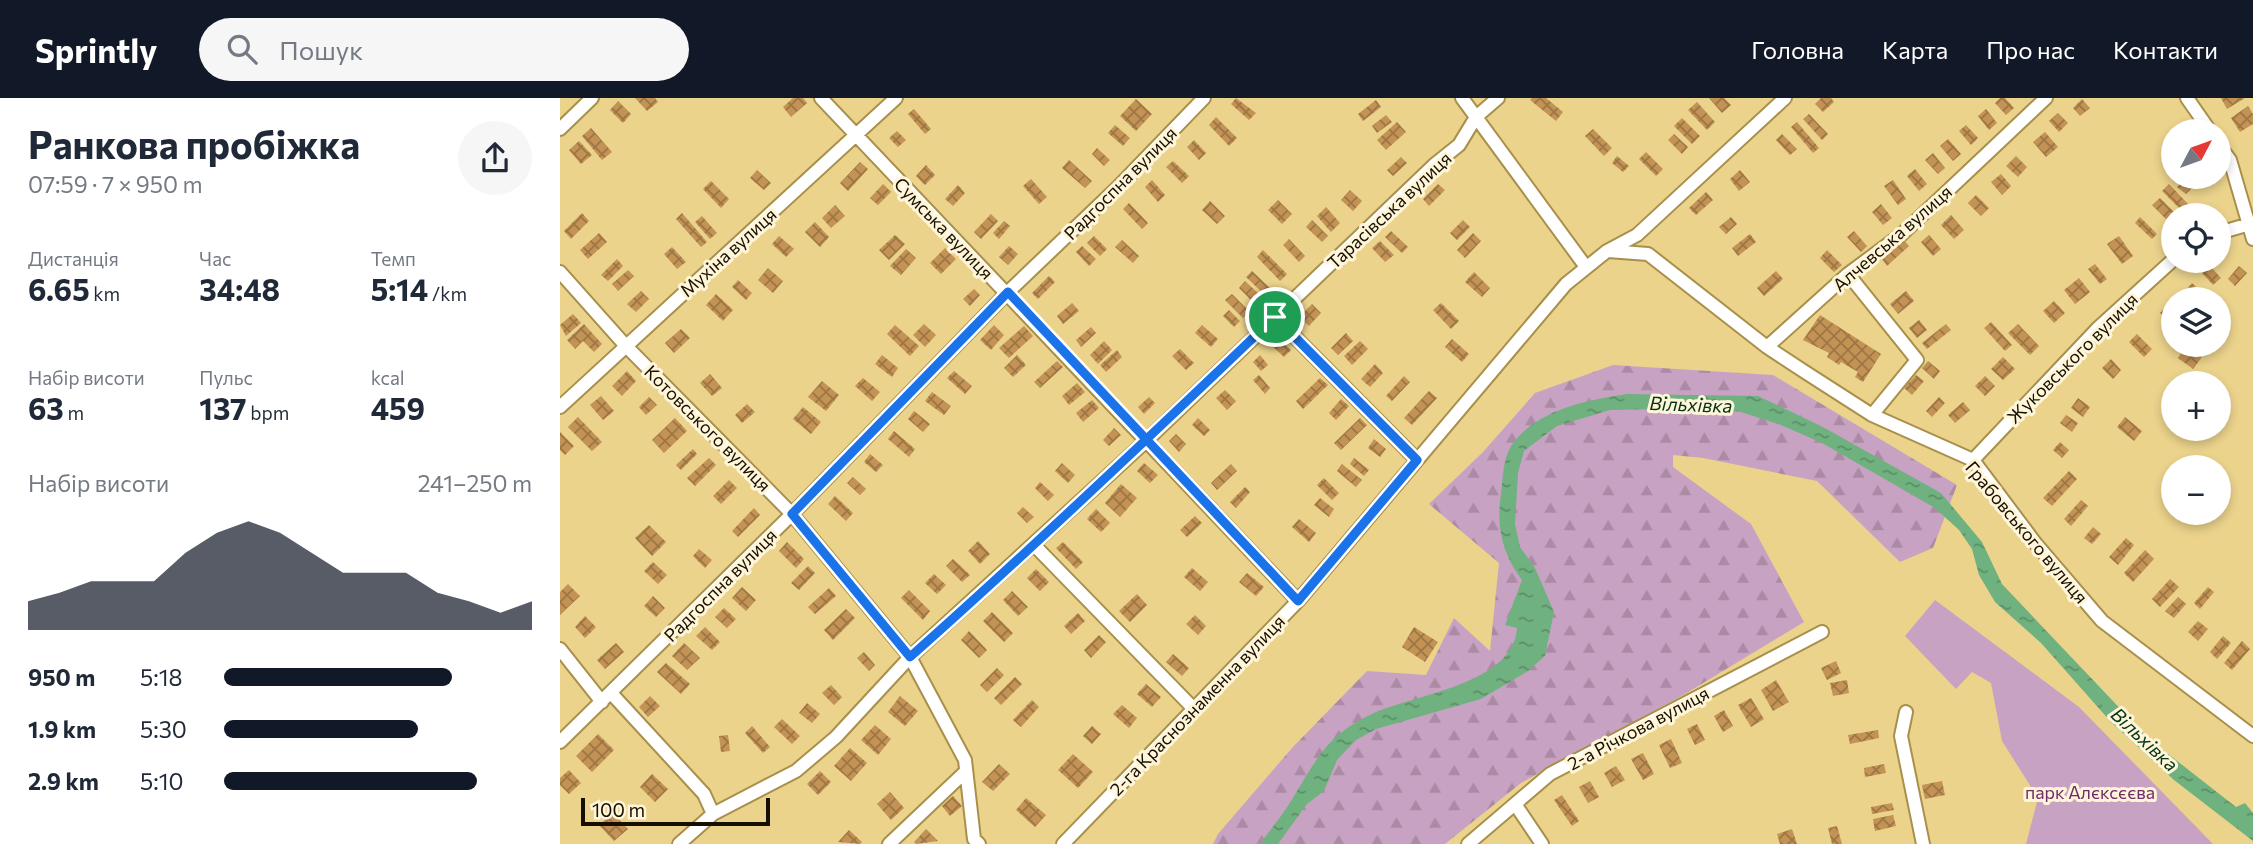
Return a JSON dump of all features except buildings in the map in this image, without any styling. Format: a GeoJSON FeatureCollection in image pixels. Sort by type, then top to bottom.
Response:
{"type":"FeatureCollection","features":[{"type":"Feature","properties":{"kind":"street"},"geometry":{"type":"LineString","coordinates":[[560,129],[592,98]]}},
{"type":"Feature","properties":{"kind":"street","name":"Сумська вулиця"},"geometry":{"type":"LineString","coordinates":[[821,98],[1008,292],[1298,601]]}},
{"type":"Feature","properties":{"kind":"street","name":"Мухіна вулиця"},"geometry":{"type":"LineString","coordinates":[[560,407],[896,98]]}},
{"type":"Feature","properties":{"kind":"street","name":"Радгоспна вулиця"},"geometry":{"type":"LineString","coordinates":[[560,742],[792,514],[1008,292],[1118,187],[1204,98]]}},
{"type":"Feature","properties":{"kind":"street"},"geometry":{"type":"LineString","coordinates":[[1462,98],[1586,267]]}},
{"type":"Feature","properties":{"kind":"street","name":"Тарасівська вулиця"},"geometry":{"type":"LineString","coordinates":[[679,844],[713,814],[796,771],[836,737],[910,657],[1035,546],[1434,164],[1459,145],[1476,117],[1498,98]]}},
{"type":"Feature","properties":{"kind":"street","name":"2-га Краснознаменна вулиця"},"geometry":{"type":"LineString","coordinates":[[1063,844],[1298,601],[1566,284],[1607,251],[1637,235],[1785,98]]}},
{"type":"Feature","properties":{"kind":"street","name":"Алчевська вулиця"},"geometry":{"type":"LineString","coordinates":[[1767,347],[1848,274],[1902,234],[2046,98]]}},
{"type":"Feature","properties":{"kind":"street"},"geometry":{"type":"LineString","coordinates":[[2187,98],[2202,119]]}},
{"type":"Feature","properties":{"kind":"street"},"geometry":{"type":"LineString","coordinates":[[2231,163],[2252,229],[2231,232]]}},
{"type":"Feature","properties":{"kind":"street","name":"Грабовського вулиця"},"geometry":{"type":"LineString","coordinates":[[1607,251],[1648,254],[1767,347],[1872,415],[1973,460],[2036,544],[2102,621],[2253,736]]}},
{"type":"Feature","properties":{"kind":"street","name":"Жуковського вулиця"},"geometry":{"type":"LineString","coordinates":[[1973,460],[2097,329],[2161,270]]}},
{"type":"Feature","properties":{"kind":"street","name":"Котовського вулиця"},"geometry":{"type":"LineString","coordinates":[[560,272],[625,345],[792,514],[910,657],[965,760],[964,773],[974,839],[979,844]]}},
{"type":"Feature","properties":{"kind":"street"},"geometry":{"type":"LineString","coordinates":[[1848,274],[1917,360],[1872,415]]}},
{"type":"Feature","properties":{"kind":"street"},"geometry":{"type":"LineString","coordinates":[[1275,317],[1417,460]]}},
{"type":"Feature","properties":{"kind":"street"},"geometry":{"type":"LineString","coordinates":[[1035,546],[1194,709]]}},
{"type":"Feature","properties":{"kind":"street","name":"2-а Річкова вулиця"},"geometry":{"type":"LineString","coordinates":[[1468,844],[1550,774],[1822,632]]}},
{"type":"Feature","properties":{"kind":"street"},"geometry":{"type":"LineString","coordinates":[[560,649],[704,794],[713,814]]}},
{"type":"Feature","properties":{"kind":"street"},"geometry":{"type":"LineString","coordinates":[[1906,712],[1901,736],[1923,844]]}},
{"type":"Feature","properties":{"kind":"street"},"geometry":{"type":"LineString","coordinates":[[889,844],[964,773]]}},
{"type":"Feature","properties":{"kind":"street"},"geometry":{"type":"LineString","coordinates":[[1515,804],[1542,844]]}},
{"type":"Feature","properties":{"kind":"green space"},"geometry":{"type":"Polygon","coordinates":[[[1613,365],[1773,375],[1957,485],[1933,548],[1900,562],[1817,481],[1703,458],[1673,455],[1673,467],[1751,524],[1804,622],[1685,694],[1521,783],[1445,844],[1213,844],[1218,834],[1292,748],[1367,671],[1426,675],[1454,618],[1490,651],[1499,563],[1429,504],[1483,452],[1535,393],[1613,365]]]}},
{"type":"Feature","properties":{"kind":"green space","name":"парк Алєксєєва"},"geometry":{"type":"Polygon","coordinates":[[[1935,600],[2079,707],[2213,844],[2026,844],[2038,798],[2002,741],[1991,683],[1972,672],[1956,689],[1905,636],[1935,600]]]}},
{"type":"Feature","properties":{"kind":"water","name":"Вільхівка"},"geometry":{"type":"Polygon","coordinates":[[[1627,394],[1758,396],[1821,426],[1941,493],[1982,542],[2002,584],[2149,739],[2236,807],[2245,803],[2253,813],[2253,841],[2174,780],[2111,722],[2041,643],[1995,602],[1979,575],[1972,549],[1959,530],[1935,508],[1822,443],[1781,425],[1741,412],[1706,408],[1610,410],[1557,426],[1524,451],[1518,473],[1515,524],[1520,547],[1535,568],[1554,612],[1545,656],[1528,671],[1481,699],[1376,729],[1356,740],[1337,760],[1324,791],[1307,804],[1278,844],[1260,844],[1316,760],[1344,730],[1391,706],[1436,693],[1481,675],[1499,662],[1512,647],[1517,628],[1505,625],[1522,580],[1505,550],[1499,517],[1504,466],[1510,447],[1525,430],[1552,413],[1597,399],[1627,394]]]}},
{"type":"Feature","properties":{"kind":"route"},"geometry":{"type":"LineString","coordinates":[[1275,317],[1147,440],[1035,546],[910,657],[792,514],[1008,292],[1077,366],[1147,440],[1298,601],[1417,460],[1275,317]]}}]}
